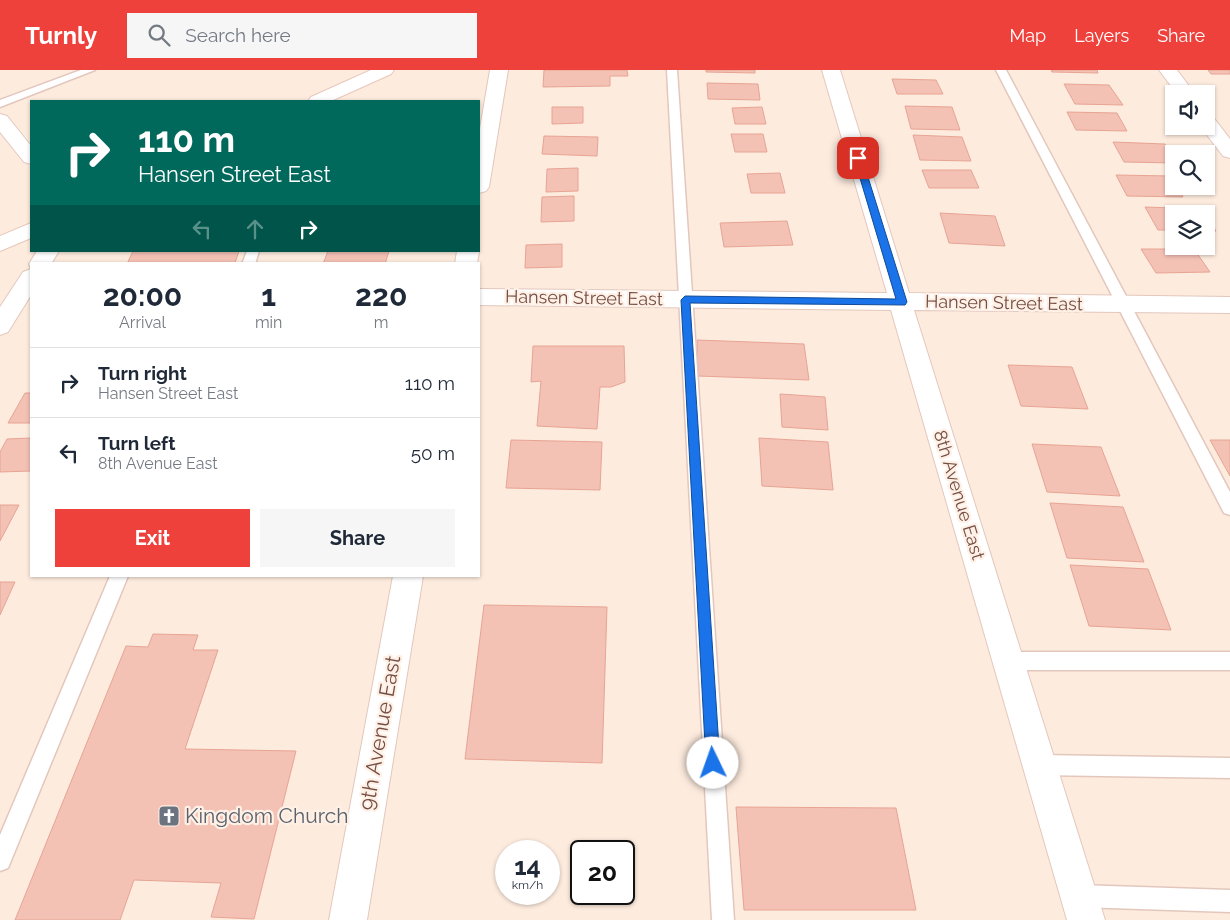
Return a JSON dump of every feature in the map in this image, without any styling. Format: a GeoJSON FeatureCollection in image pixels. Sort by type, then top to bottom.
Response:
{"type":"FeatureCollection","features":[{"type":"Feature","properties":{"kind":"street"},"geometry":{"type":"LineString","coordinates":[[319,100],[385,70]]}},
{"type":"Feature","properties":{"kind":"street"},"geometry":{"type":"LineString","coordinates":[[480,181],[499,70]]}},
{"type":"Feature","properties":{"kind":"street","name":"8th Avenue East"},"geometry":{"type":"LineString","coordinates":[[831,70],[1082,908]]}},
{"type":"Feature","properties":{"kind":"street"},"geometry":{"type":"LineString","coordinates":[[1168,70],[1179,85]]}},
{"type":"Feature","properties":{"kind":"street"},"geometry":{"type":"LineString","coordinates":[[0,120],[30,157]]}},
{"type":"Feature","properties":{"kind":"street"},"geometry":{"type":"LineString","coordinates":[[1215,133],[1230,152]]}},
{"type":"Feature","properties":{"kind":"street"},"geometry":{"type":"LineString","coordinates":[[0,244],[30,230]]}},
{"type":"Feature","properties":{"kind":"street"},"geometry":{"type":"LineString","coordinates":[[0,326],[21,289]]}},
{"type":"Feature","properties":{"kind":"street","name":"Hansen Street East"},"geometry":{"type":"LineString","coordinates":[[480,297],[1230,305]]}},
{"type":"Feature","properties":{"kind":"street","name":"9th Avenue East"},"geometry":{"type":"LineString","coordinates":[[348,920],[408,577]]}},
{"type":"Feature","properties":{"kind":"lane"},"geometry":{"type":"LineString","coordinates":[[0,104],[90,70]]}},
{"type":"Feature","properties":{"kind":"lane"},"geometry":{"type":"LineString","coordinates":[[672,70],[723,920]]}},
{"type":"Feature","properties":{"kind":"lane"},"geometry":{"type":"LineString","coordinates":[[1001,70],[1230,508]]}},
{"type":"Feature","properties":{"kind":"lane"},"geometry":{"type":"LineString","coordinates":[[0,860],[119,577]]}},
{"type":"Feature","properties":{"kind":"lane"},"geometry":{"type":"LineString","coordinates":[[1008,662],[1230,661]]}},
{"type":"Feature","properties":{"kind":"lane"},"geometry":{"type":"LineString","coordinates":[[1039,765],[1230,768]]}},
{"type":"Feature","properties":{"kind":"lane"},"geometry":{"type":"LineString","coordinates":[[1082,908],[1230,900]]}},
{"type":"Feature","properties":{"kind":"building"},"geometry":{"type":"Polygon","coordinates":[[[544,70],[627,70],[628,76],[610,76],[610,86],[543,87],[544,70]]]}},
{"type":"Feature","properties":{"kind":"building"},"geometry":{"type":"Polygon","coordinates":[[[706,70],[755,70],[755,73],[706,72],[706,70]]]}},
{"type":"Feature","properties":{"kind":"building"},"geometry":{"type":"Polygon","coordinates":[[[1051,70],[1097,70],[1098,73],[1052,72],[1051,70]]]}},
{"type":"Feature","properties":{"kind":"building"},"geometry":{"type":"Polygon","coordinates":[[[1208,70],[1230,70],[1230,74],[1211,74],[1208,70]]]}},
{"type":"Feature","properties":{"kind":"building"},"geometry":{"type":"Polygon","coordinates":[[[892,79],[936,80],[943,94],[897,94],[892,79]]]}},
{"type":"Feature","properties":{"kind":"building"},"geometry":{"type":"Polygon","coordinates":[[[707,83],[758,84],[760,100],[708,99],[707,83]]]}},
{"type":"Feature","properties":{"kind":"building"},"geometry":{"type":"Polygon","coordinates":[[[1064,84],[1109,85],[1123,105],[1075,104],[1064,84]]]}},
{"type":"Feature","properties":{"kind":"building"},"geometry":{"type":"Polygon","coordinates":[[[905,106],[952,107],[960,130],[911,129],[905,106]]]}},
{"type":"Feature","properties":{"kind":"building"},"geometry":{"type":"Polygon","coordinates":[[[552,107],[583,107],[583,123],[552,124],[552,107]]]}},
{"type":"Feature","properties":{"kind":"building"},"geometry":{"type":"Polygon","coordinates":[[[762,107],[766,124],[735,124],[732,108],[762,107]]]}},
{"type":"Feature","properties":{"kind":"building"},"geometry":{"type":"Polygon","coordinates":[[[1067,112],[1117,113],[1127,131],[1076,130],[1067,112]]]}},
{"type":"Feature","properties":{"kind":"building"},"geometry":{"type":"Polygon","coordinates":[[[731,134],[763,134],[767,152],[735,152],[731,134]]]}},
{"type":"Feature","properties":{"kind":"building"},"geometry":{"type":"Polygon","coordinates":[[[913,135],[962,137],[971,161],[920,160],[913,135]]]}},
{"type":"Feature","properties":{"kind":"building"},"geometry":{"type":"Polygon","coordinates":[[[544,136],[598,137],[597,156],[542,154],[544,136]]]}},
{"type":"Feature","properties":{"kind":"building"},"geometry":{"type":"Polygon","coordinates":[[[1113,142],[1166,145],[1165,163],[1124,162],[1113,142]]]}},
{"type":"Feature","properties":{"kind":"building"},"geometry":{"type":"Polygon","coordinates":[[[578,168],[578,191],[546,192],[547,169],[578,168]]]}},
{"type":"Feature","properties":{"kind":"building"},"geometry":{"type":"Polygon","coordinates":[[[922,170],[971,170],[979,188],[929,188],[922,170]]]}},
{"type":"Feature","properties":{"kind":"building"},"geometry":{"type":"Polygon","coordinates":[[[780,173],[785,193],[751,193],[747,174],[780,173]]]}},
{"type":"Feature","properties":{"kind":"building"},"geometry":{"type":"Polygon","coordinates":[[[1116,175],[1165,176],[1165,195],[1182,195],[1183,197],[1127,196],[1116,175]]]}},
{"type":"Feature","properties":{"kind":"building"},"geometry":{"type":"Polygon","coordinates":[[[574,196],[574,221],[541,222],[542,197],[574,196]]]}},
{"type":"Feature","properties":{"kind":"building"},"geometry":{"type":"Polygon","coordinates":[[[1145,207],[1165,208],[1165,230],[1158,230],[1145,207]]]}},
{"type":"Feature","properties":{"kind":"building"},"geometry":{"type":"Polygon","coordinates":[[[940,213],[995,216],[1005,246],[949,243],[940,213]]]}},
{"type":"Feature","properties":{"kind":"building"},"geometry":{"type":"Polygon","coordinates":[[[787,221],[793,245],[724,247],[720,223],[787,221]]]}},
{"type":"Feature","properties":{"kind":"building"},"geometry":{"type":"Polygon","coordinates":[[[562,244],[562,267],[525,268],[526,245],[562,244]]]}},
{"type":"Feature","properties":{"kind":"building"},"geometry":{"type":"Polygon","coordinates":[[[1141,249],[1165,249],[1165,255],[1198,255],[1210,272],[1156,273],[1141,249]]]}},
{"type":"Feature","properties":{"kind":"building"},"geometry":{"type":"Polygon","coordinates":[[[133,252],[239,252],[235,262],[128,262],[133,252]]]}},
{"type":"Feature","properties":{"kind":"building"},"geometry":{"type":"Polygon","coordinates":[[[328,252],[389,252],[386,262],[324,262],[328,252]]]}},
{"type":"Feature","properties":{"kind":"building"},"geometry":{"type":"Polygon","coordinates":[[[697,340],[804,344],[809,380],[698,376],[697,340]]]}},
{"type":"Feature","properties":{"kind":"building"},"geometry":{"type":"Polygon","coordinates":[[[533,346],[624,346],[625,382],[611,387],[600,387],[597,429],[537,426],[541,381],[531,382],[533,346]]]}},
{"type":"Feature","properties":{"kind":"building"},"geometry":{"type":"Polygon","coordinates":[[[1008,365],[1072,367],[1088,409],[1021,406],[1008,365]]]}},
{"type":"Feature","properties":{"kind":"building"},"geometry":{"type":"Polygon","coordinates":[[[25,393],[30,393],[30,423],[8,423],[25,393]]]}},
{"type":"Feature","properties":{"kind":"building"},"geometry":{"type":"Polygon","coordinates":[[[780,394],[825,397],[828,430],[782,427],[780,394]]]}},
{"type":"Feature","properties":{"kind":"building"},"geometry":{"type":"Polygon","coordinates":[[[30,438],[30,471],[0,472],[0,452],[7,439],[30,438]]]}},
{"type":"Feature","properties":{"kind":"building"},"geometry":{"type":"Polygon","coordinates":[[[759,438],[828,442],[833,490],[762,486],[759,438]]]}},
{"type":"Feature","properties":{"kind":"building"},"geometry":{"type":"Polygon","coordinates":[[[511,440],[602,442],[600,490],[506,488],[511,440]]]}},
{"type":"Feature","properties":{"kind":"building"},"geometry":{"type":"Polygon","coordinates":[[[1210,440],[1230,440],[1230,476],[1210,440]]]}},
{"type":"Feature","properties":{"kind":"building"},"geometry":{"type":"Polygon","coordinates":[[[1032,444],[1101,447],[1120,496],[1047,492],[1032,444]]]}},
{"type":"Feature","properties":{"kind":"building"},"geometry":{"type":"Polygon","coordinates":[[[1050,503],[1123,507],[1144,562],[1067,558],[1050,503]]]}},
{"type":"Feature","properties":{"kind":"building"},"geometry":{"type":"Polygon","coordinates":[[[0,505],[19,505],[0,541],[0,505]]]}},
{"type":"Feature","properties":{"kind":"building"},"geometry":{"type":"Polygon","coordinates":[[[1070,565],[1148,569],[1171,630],[1089,626],[1070,565]]]}},
{"type":"Feature","properties":{"kind":"building"},"geometry":{"type":"Polygon","coordinates":[[[0,582],[15,582],[0,615],[0,582]]]}},
{"type":"Feature","properties":{"kind":"building"},"geometry":{"type":"Polygon","coordinates":[[[484,605],[607,607],[602,763],[465,759],[484,605]]]}},
{"type":"Feature","properties":{"kind":"building","name":"Kingdom Church"},"geometry":{"type":"Polygon","coordinates":[[[153,634],[198,635],[193,650],[218,650],[185,749],[296,751],[254,919],[211,917],[221,883],[134,880],[120,920],[15,920],[126,646],[148,647],[153,634]]]}},
{"type":"Feature","properties":{"kind":"building"},"geometry":{"type":"Polygon","coordinates":[[[736,807],[896,808],[916,910],[744,910],[736,807]]]}},
{"type":"Feature","properties":{"kind":"place","name":"Kingdom Church"},"geometry":{"type":"Point","coordinates":[169,816]}},
{"type":"Feature","properties":{"kind":"route"},"geometry":{"type":"LineString","coordinates":[[713,763],[685,300],[902,302],[858,158]]}}]}
